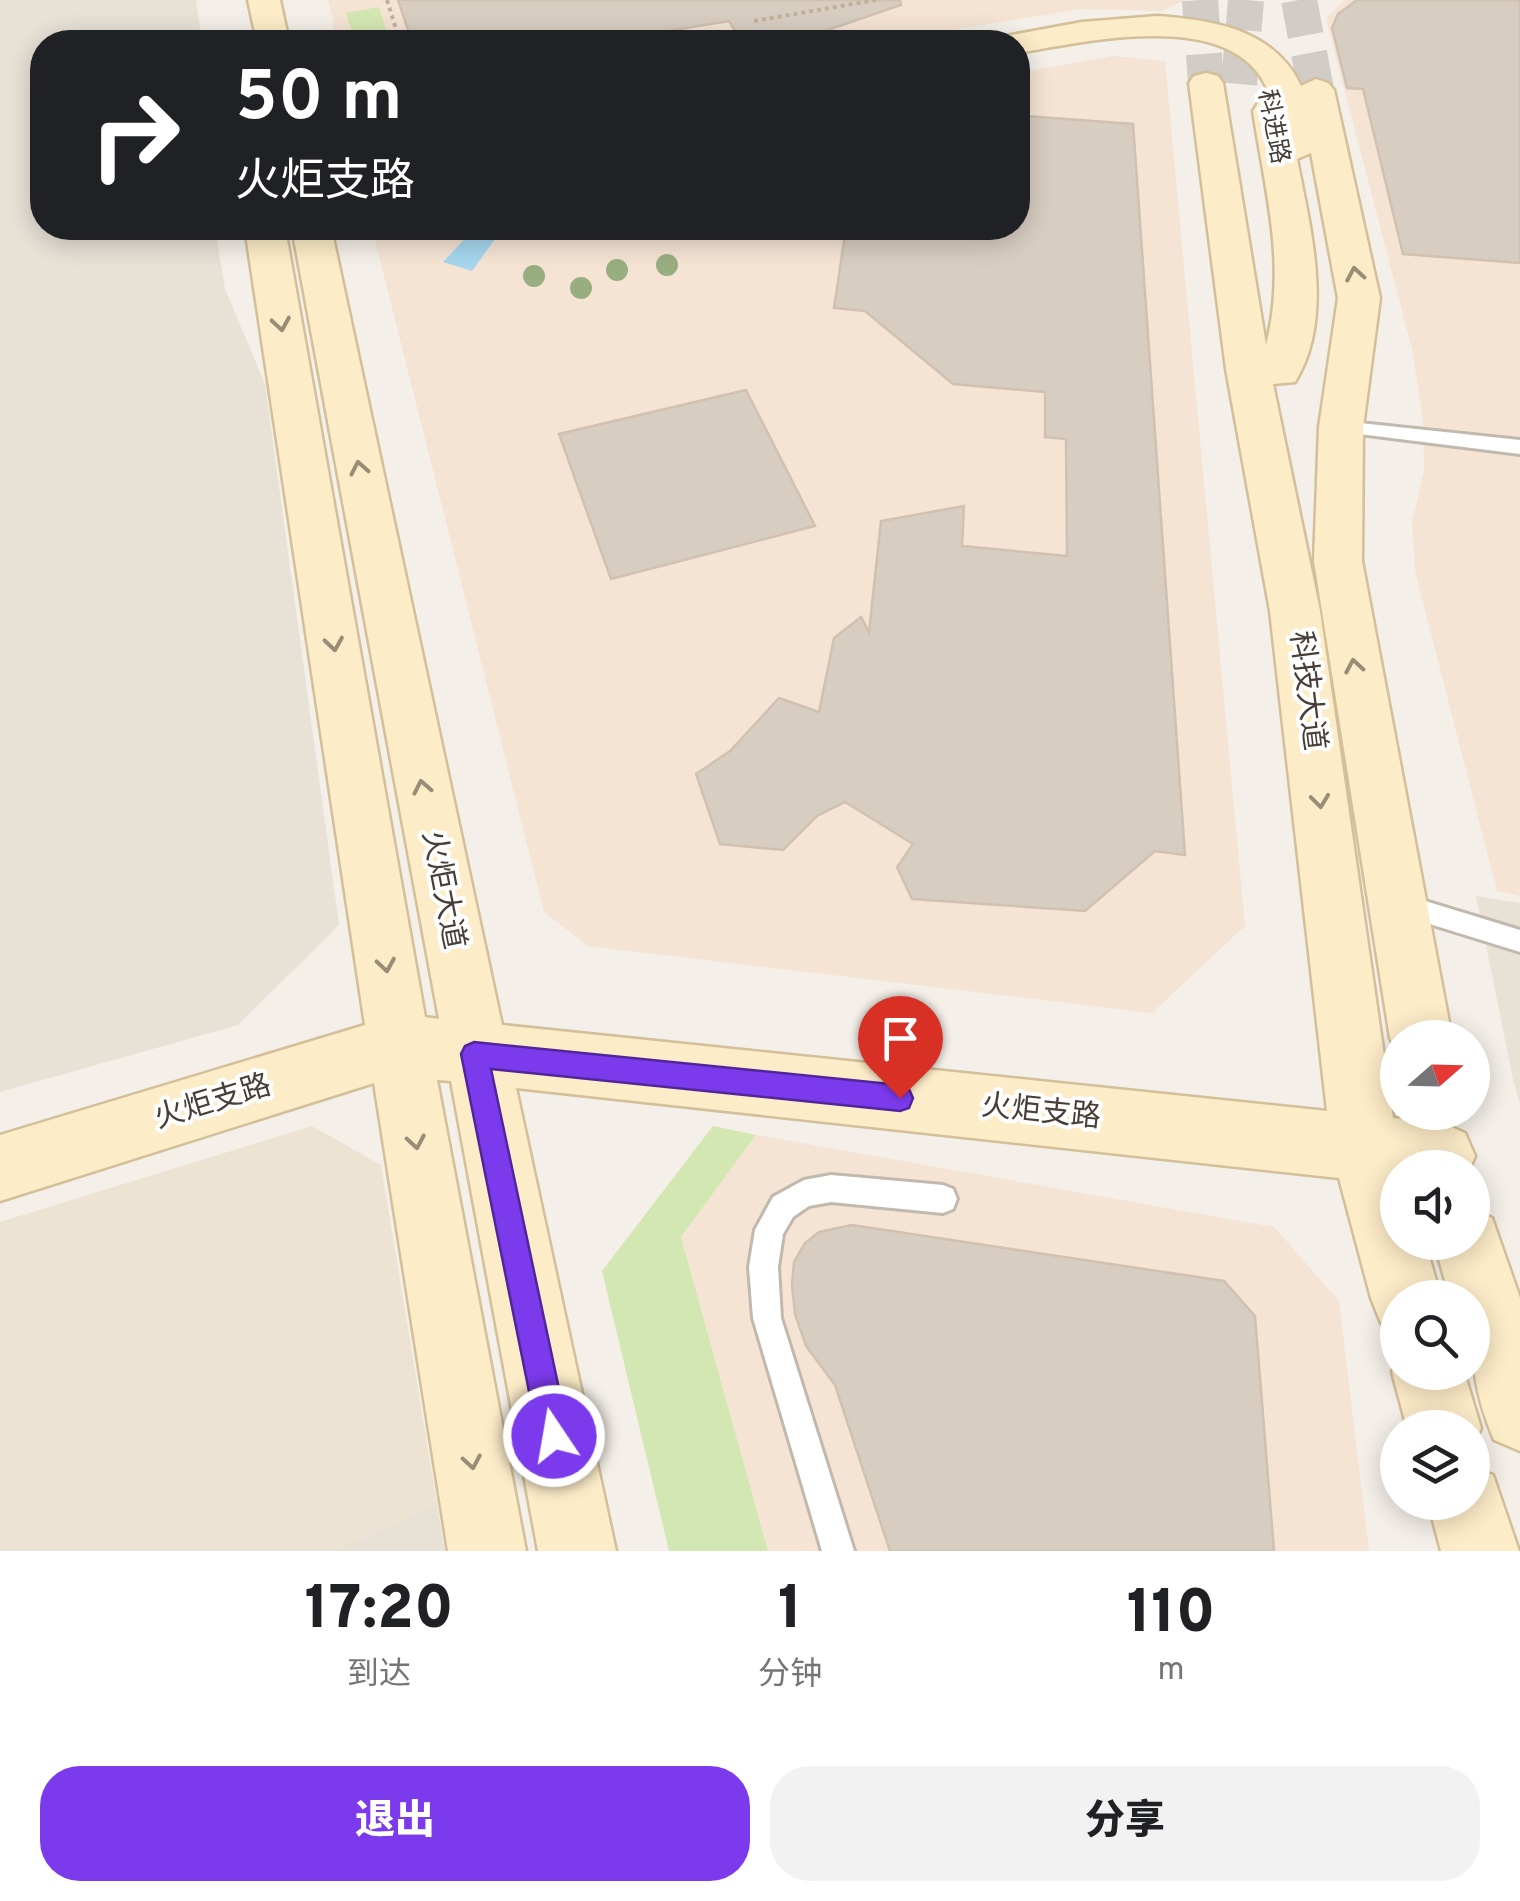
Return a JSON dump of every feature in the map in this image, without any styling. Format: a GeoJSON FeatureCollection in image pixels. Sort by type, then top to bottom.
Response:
{"type":"FeatureCollection","features":[{"type":"Feature","properties":{"kind":"main road"},"geometry":{"type":"LineString","coordinates":[[264,0],[270,30]]}},
{"type":"Feature","properties":{"kind":"main road"},"geometry":{"type":"LineString","coordinates":[[1030,41],[1124,26],[1182,26],[1235,41],[1271,66],[1284,86],[1343,409]]}},
{"type":"Feature","properties":{"kind":"main road","name":"科进路"},"geometry":{"type":"LineString","coordinates":[[1030,54],[1115,38],[1158,36],[1217,45],[1254,68],[1266,86],[1297,269],[1297,304],[1280,372]]}},
{"type":"Feature","properties":{"kind":"main road","name":"科技大道"},"geometry":{"type":"LineString","coordinates":[[1280,372],[1222,84],[1248,369],[1295,611],[1364,1146],[1401,1280]]}},
{"type":"Feature","properties":{"kind":"main road","name":"科技大道"},"geometry":{"type":"LineString","coordinates":[[1316,90],[1357,280],[1358,308],[1343,409],[1336,529],[1341,589],[1418,1020]]}},
{"type":"Feature","properties":{"kind":"main road"},"geometry":{"type":"LineString","coordinates":[[267,240],[399,1046],[488,1551]]}},
{"type":"Feature","properties":{"kind":"main road","name":"火炬大道"},"geometry":{"type":"LineString","coordinates":[[317,240],[474,1054],[578,1551]]}},
{"type":"Feature","properties":{"kind":"main road"},"geometry":{"type":"LineString","coordinates":[[1280,372],[1295,611]]}},
{"type":"Feature","properties":{"kind":"main road","name":"火炬支路"},"geometry":{"type":"LineString","coordinates":[[0,1168],[399,1046],[1364,1146],[1441,1145]]}},
{"type":"Feature","properties":{"kind":"main road"},"geometry":{"type":"LineString","coordinates":[[1473,1260],[1520,1414]]}},
{"type":"Feature","properties":{"kind":"main road"},"geometry":{"type":"LineString","coordinates":[[1444,1520],[1448,1551]]}},
{"type":"Feature","properties":{"kind":"main road"},"geometry":{"type":"LineString","coordinates":[[1471,1520],[1480,1551]]}},
{"type":"Feature","properties":{"kind":"lane"},"geometry":{"type":"LineString","coordinates":[[1343,409],[1520,447]]}},
{"type":"Feature","properties":{"kind":"lane"},"geometry":{"type":"LineString","coordinates":[[1397,903],[1520,941]]}},
{"type":"Feature","properties":{"kind":"lane"},"geometry":{"type":"LineString","coordinates":[[838,1551],[767,1318],[762,1281],[771,1228],[793,1198],[822,1188],[943,1199]]}},
{"type":"Feature","properties":{"kind":"path"},"geometry":{"type":"LineString","coordinates":[[387,0],[396,30]]}},
{"type":"Feature","properties":{"kind":"shaded area"},"geometry":{"type":"Polygon","coordinates":[[[0,0],[196,0],[200,30],[30,30],[30,240],[217,240],[225,289],[265,384],[339,925],[238,1025],[0,1092],[0,0]]]}},
{"type":"Feature","properties":{"kind":"shaded area"},"geometry":{"type":"Polygon","coordinates":[[[328,0],[1186,0],[1161,11],[1081,9],[952,30],[333,30],[328,0]]]}},
{"type":"Feature","properties":{"kind":"shaded area"},"geometry":{"type":"Polygon","coordinates":[[[1344,0],[1520,0],[1520,896],[1497,891],[1415,571],[1412,522],[1424,471],[1423,419],[1412,349],[1326,19],[1344,0]]]}},
{"type":"Feature","properties":{"kind":"shaded area"},"geometry":{"type":"Polygon","coordinates":[[[1113,56],[1165,61],[1245,926],[1152,1013],[588,946],[544,912],[375,240],[1030,240],[1030,71],[1113,56]]]}},
{"type":"Feature","properties":{"kind":"shaded area"},"geometry":{"type":"Polygon","coordinates":[[[1476,896],[1520,903],[1520,1104],[1513,1079],[1476,896]]]}},
{"type":"Feature","properties":{"kind":"shaded area"},"geometry":{"type":"Polygon","coordinates":[[[312,1126],[381,1165],[437,1504],[335,1551],[0,1551],[0,1222],[312,1126]]]}},
{"type":"Feature","properties":{"kind":"shaded area"},"geometry":{"type":"Polygon","coordinates":[[[756,1135],[1274,1227],[1339,1301],[1369,1551],[768,1551],[681,1237],[756,1135]]]}},
{"type":"Feature","properties":{"kind":"shaded area"},"geometry":{"type":"Polygon","coordinates":[[[437,1504],[445,1551],[335,1551],[437,1504]]]}},
{"type":"Feature","properties":{"kind":"green space"},"geometry":{"type":"Polygon","coordinates":[[[379,7],[386,30],[351,30],[346,13],[379,7]]]}},
{"type":"Feature","properties":{"kind":"green space"},"geometry":{"type":"Polygon","coordinates":[[[713,1126],[756,1135],[681,1237],[768,1551],[669,1551],[602,1271],[713,1126]]]}},
{"type":"Feature","properties":{"kind":"water"},"geometry":{"type":"Polygon","coordinates":[[[464,240],[494,240],[472,271],[443,262],[464,240]]]}},
{"type":"Feature","properties":{"kind":"building"},"geometry":{"type":"Polygon","coordinates":[[[398,0],[900,0],[901,5],[828,30],[734,30],[729,21],[674,30],[408,30],[398,0]]]}},
{"type":"Feature","properties":{"kind":"building"},"geometry":{"type":"Polygon","coordinates":[[[1357,0],[1520,0],[1520,263],[1403,254],[1363,89],[1347,88],[1332,28],[1338,14],[1357,0]]]}},
{"type":"Feature","properties":{"kind":"building"},"geometry":{"type":"Polygon","coordinates":[[[1030,116],[1133,124],[1185,855],[1155,851],[1085,911],[912,899],[897,867],[913,844],[845,802],[817,816],[783,850],[720,844],[696,774],[730,751],[779,698],[819,712],[834,638],[861,617],[869,632],[881,521],[964,506],[962,546],[1067,556],[1066,439],[1045,437],[1045,392],[953,384],[865,311],[834,308],[844,240],[1030,240],[1030,116]]]}},
{"type":"Feature","properties":{"kind":"building"},"geometry":{"type":"Polygon","coordinates":[[[746,390],[815,526],[611,579],[559,434],[746,390]]]}},
{"type":"Feature","properties":{"kind":"building"},"geometry":{"type":"Polygon","coordinates":[[[852,1225],[1224,1281],[1255,1316],[1274,1551],[890,1551],[835,1385],[806,1346],[795,1314],[794,1262],[805,1243],[819,1232],[852,1225]]]}},
{"type":"Feature","properties":{"kind":"tunnel"},"geometry":{"type":"LineString","coordinates":[[1200,0],[1206,83]]}},
{"type":"Feature","properties":{"kind":"tunnel"},"geometry":{"type":"LineString","coordinates":[[1239,84],[1246,0]]}},
{"type":"Feature","properties":{"kind":"tunnel"},"geometry":{"type":"LineString","coordinates":[[1299,0],[1316,90]]}},
{"type":"Feature","properties":{"kind":"route"},"geometry":{"type":"LineString","coordinates":[[554,1436],[474,1054],[900,1098]]}}]}
